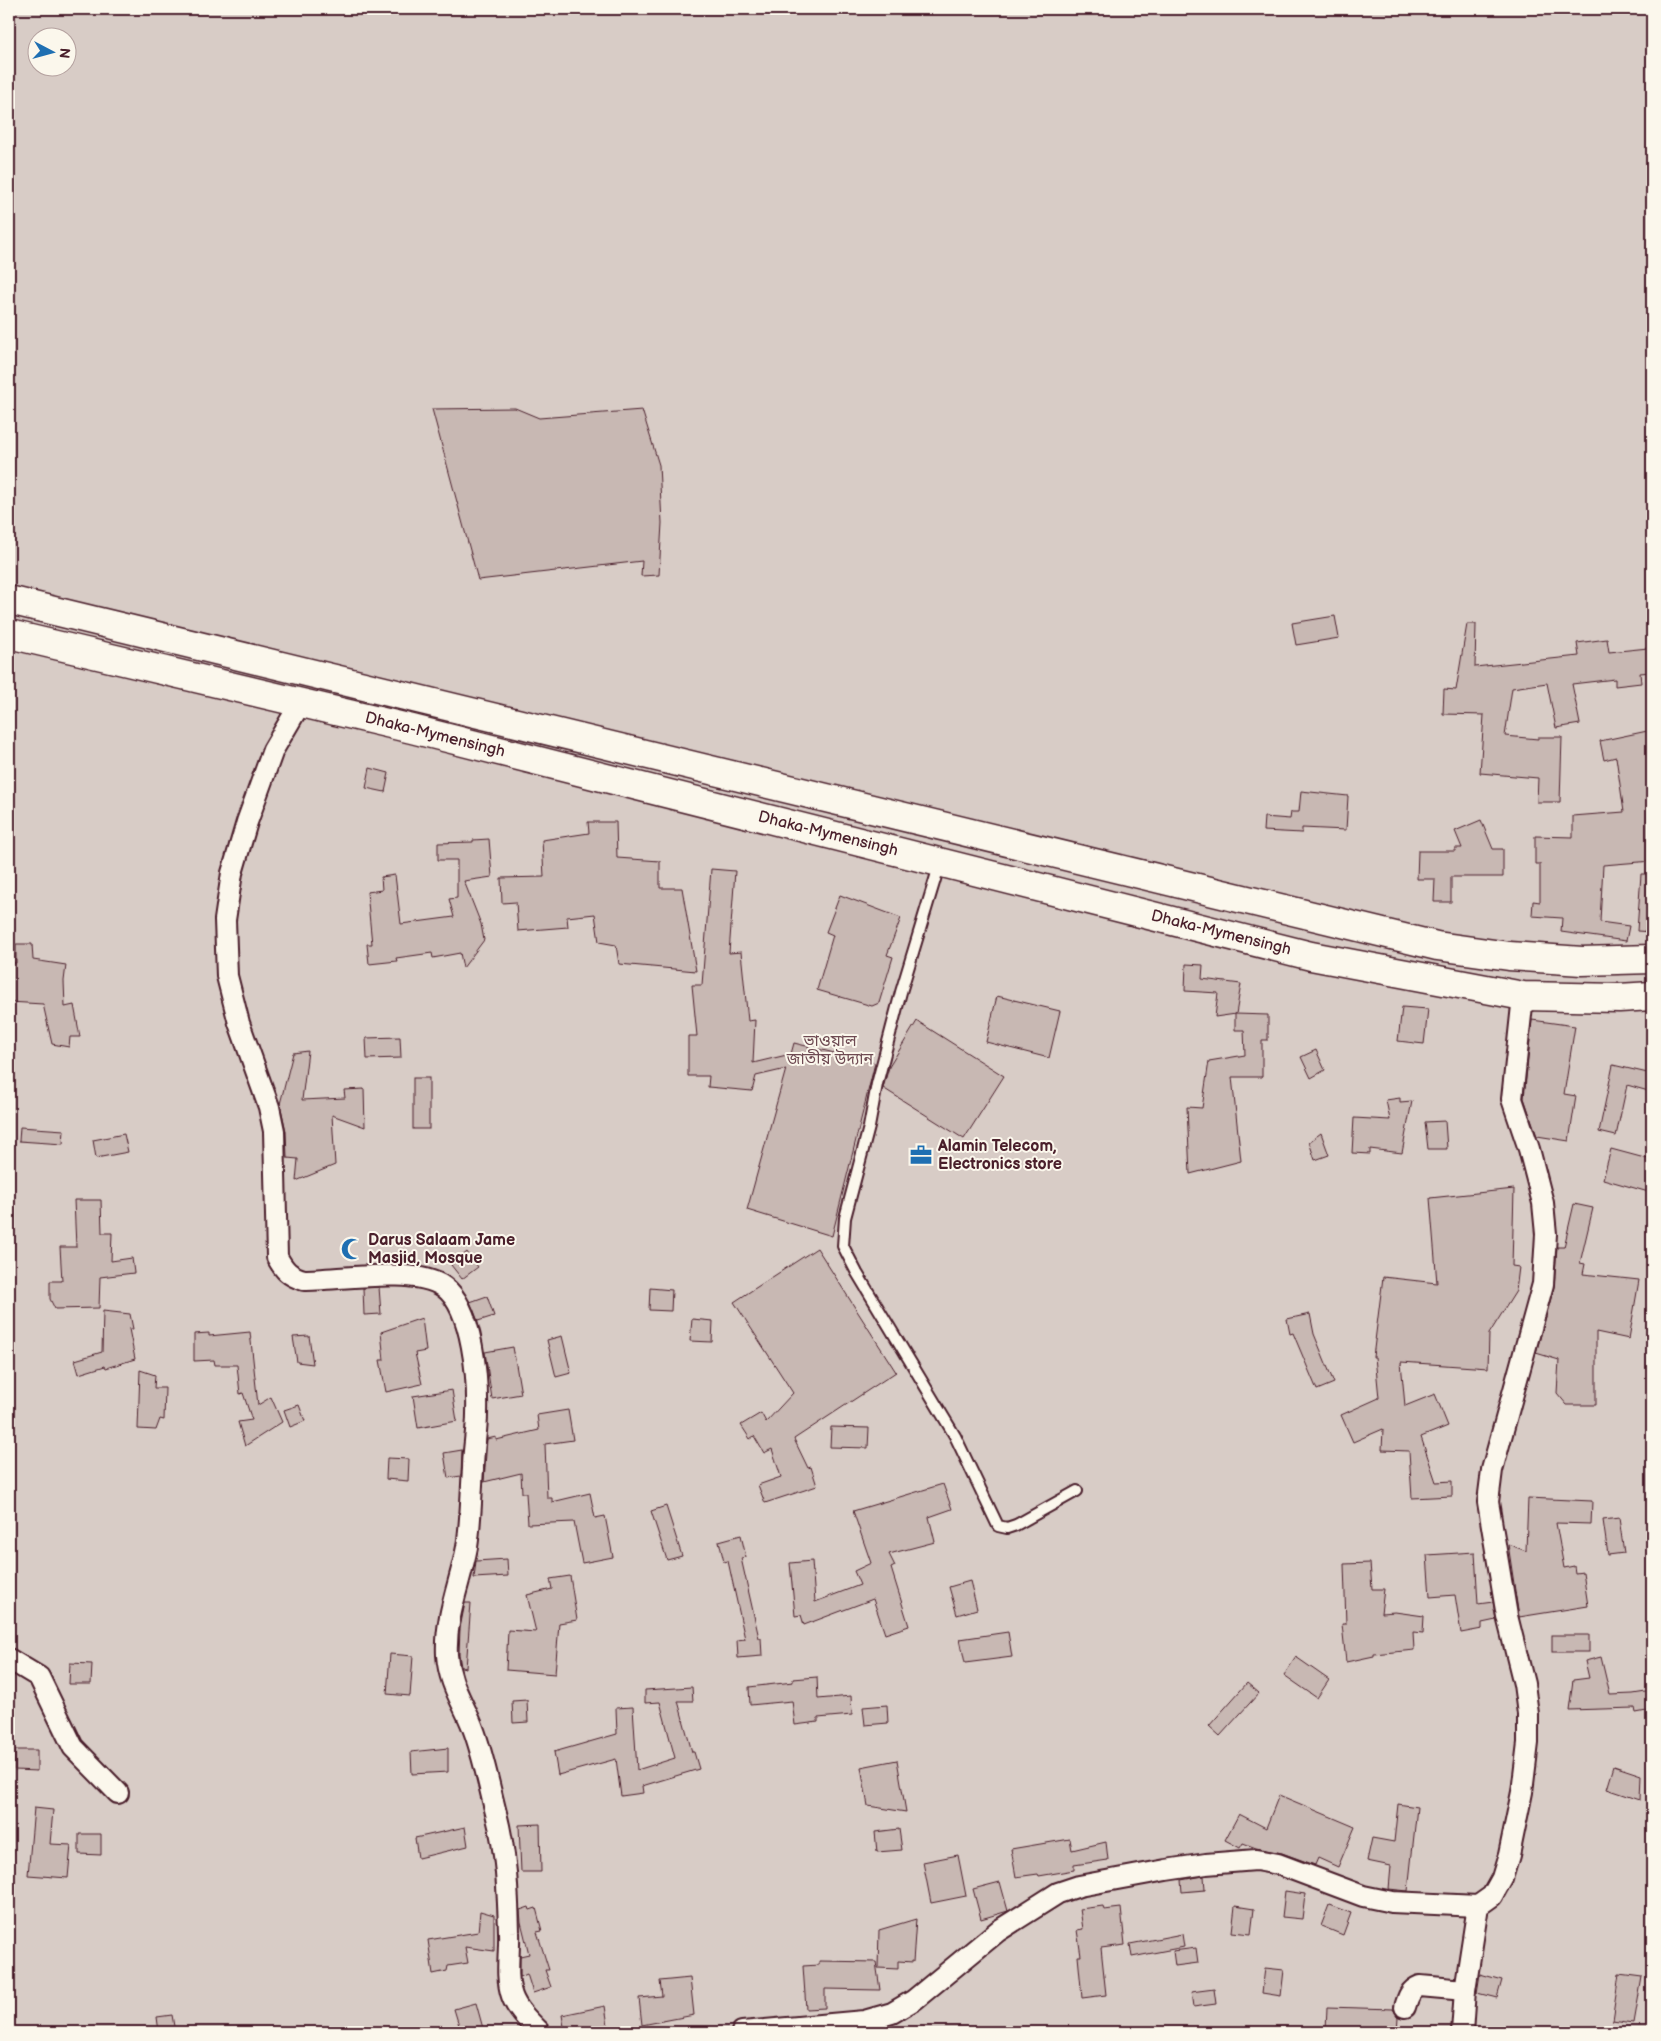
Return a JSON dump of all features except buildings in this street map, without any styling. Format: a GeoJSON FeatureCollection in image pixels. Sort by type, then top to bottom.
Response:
{"type":"FeatureCollection","features":[{"type":"Feature","properties":{"kind":"highway","name":"Dhaka-Mymensingh"},"geometry":{"type":"LineString","coordinates":[[9,600],[1437,946],[1509,956],[1582,961],[1652,959]]}},
{"type":"Feature","properties":{"kind":"highway","name":"Dhaka-Mymensingh"},"geometry":{"type":"LineString","coordinates":[[9,634],[412,729],[1311,956],[1523,996],[1619,998],[1652,996]]}},
{"type":"Feature","properties":{"kind":"street"},"geometry":{"type":"LineString","coordinates":[[300,704],[273,750],[246,822],[232,873],[225,920],[227,976],[238,1023],[269,1107],[274,1130],[277,1257],[285,1272],[304,1280],[389,1275],[430,1280],[444,1287],[455,1298],[462,1313],[476,1376],[477,1414],[472,1512],[466,1549],[448,1624],[447,1656],[450,1679],[474,1729],[504,1853],[509,1897],[508,1969],[512,1996],[524,2016],[540,2032]]}},
{"type":"Feature","properties":{"kind":"street"},"geometry":{"type":"LineString","coordinates":[[742,2032],[864,2021],[892,2013],[919,1996],[998,1931],[1058,1893],[1079,1886],[1166,1870],[1206,1864],[1256,1860],[1278,1864],[1363,1896],[1392,1902],[1478,1906],[1492,1896],[1502,1878],[1509,1855],[1522,1792],[1528,1743],[1528,1714],[1524,1684],[1507,1616],[1488,1502],[1492,1470],[1543,1284],[1546,1234],[1543,1203],[1529,1149],[1512,1099],[1523,996]]}},
{"type":"Feature","properties":{"kind":"street"},"geometry":{"type":"LineString","coordinates":[[9,1659],[39,1677],[73,1747],[118,1793]]}},
{"type":"Feature","properties":{"kind":"street"},"geometry":{"type":"LineString","coordinates":[[1462,2032],[1465,1990],[1478,1906]]}},
{"type":"Feature","properties":{"kind":"street"},"geometry":{"type":"LineString","coordinates":[[1406,2007],[1409,1994],[1414,1988],[1420,1986],[1465,1990]]}},
{"type":"Feature","properties":{"kind":"lane"},"geometry":{"type":"LineString","coordinates":[[940,862],[876,1084],[869,1127],[845,1218],[842,1246],[955,1436],[998,1526],[1007,1528],[1078,1492]]}},
{"type":"Feature","properties":{"kind":"green space","name":"ভাওয়াল জাতীয় উদ্যান"},"geometry":{"type":"Polygon","coordinates":[[[9,9],[1652,9],[1652,2032],[9,2032],[9,9]]]}},
{"type":"Feature","properties":{"kind":"place","name":"Alamin Telecom, Electronics store"},"geometry":{"type":"Point","coordinates":[921,1155]}},
{"type":"Feature","properties":{"kind":"place","name":"Darus Salaam Jame Masjid, Mosque"},"geometry":{"type":"Point","coordinates":[352,1249]}}]}
